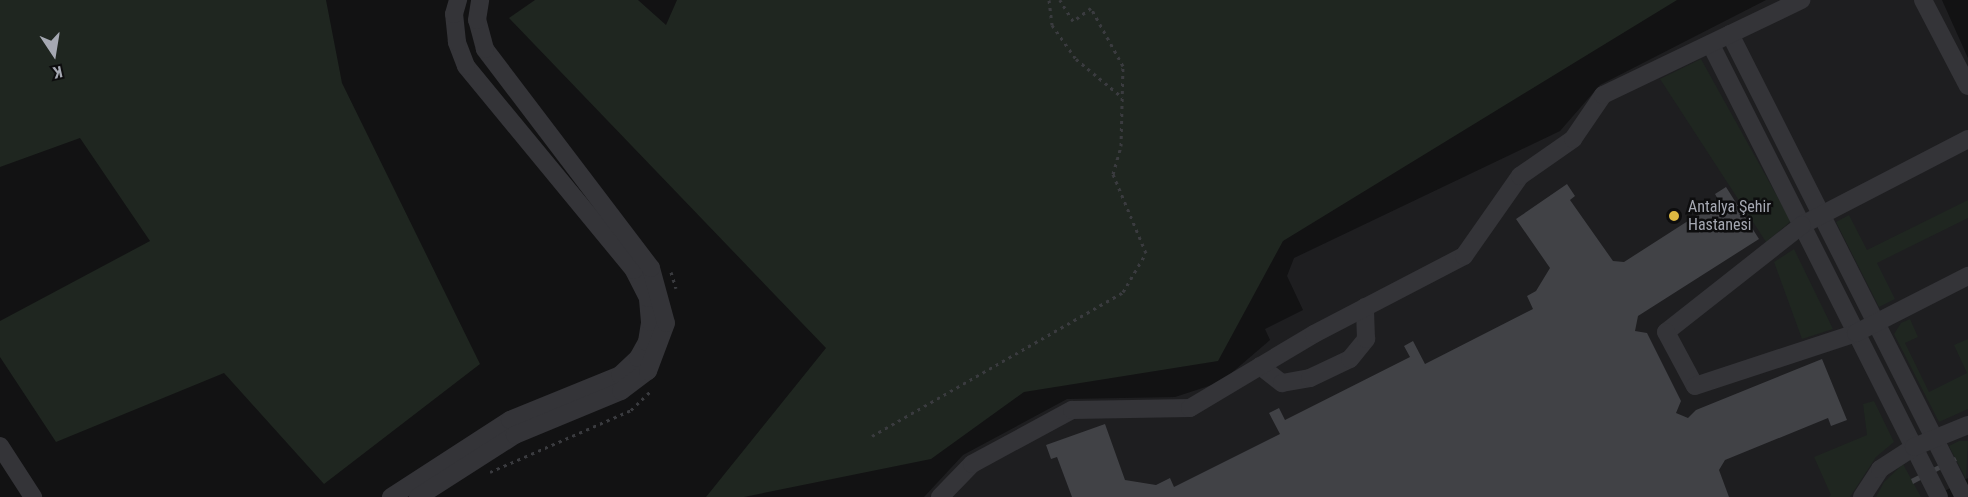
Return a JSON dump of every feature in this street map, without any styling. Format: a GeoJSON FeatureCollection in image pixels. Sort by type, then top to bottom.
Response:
{"type":"FeatureCollection","features":[{"type":"Feature","properties":{"kind":"street"},"geometry":{"type":"LineString","coordinates":[[391,497],[510,420],[620,375],[638,358],[647,342],[650,322],[648,298],[634,270],[466,66],[457,42],[454,14],[458,0]]}},
{"type":"Feature","properties":{"kind":"street"},"geometry":{"type":"LineString","coordinates":[[418,497],[515,435],[621,391],[648,371],[666,323],[651,268],[485,49],[477,20],[480,0]]}},
{"type":"Feature","properties":{"kind":"street"},"geometry":{"type":"LineString","coordinates":[[940,497],[972,464],[1072,410],[1190,408],[1365,307],[1464,256],[1520,176],[1573,139],[1603,95],[1801,0]]}},
{"type":"Feature","properties":{"kind":"street"},"geometry":{"type":"LineString","coordinates":[[1923,0],[1968,86]]}},
{"type":"Feature","properties":{"kind":"street"},"geometry":{"type":"LineString","coordinates":[[1730,34],[1964,497]]}},
{"type":"Feature","properties":{"kind":"street"},"geometry":{"type":"LineString","coordinates":[[1711,45],[1939,497]]}},
{"type":"Feature","properties":{"kind":"street"},"geometry":{"type":"LineString","coordinates":[[1968,139],[1802,225],[1666,332],[1695,386],[1856,333],[1968,276]]}},
{"type":"Feature","properties":{"kind":"street"},"geometry":{"type":"LineString","coordinates":[[1260,366],[1282,383],[1310,378],[1350,359],[1366,339],[1365,307]]}},
{"type":"Feature","properties":{"kind":"street"},"geometry":{"type":"LineString","coordinates":[[1862,497],[1880,469],[1914,447],[1968,425]]}},
{"type":"Feature","properties":{"kind":"street"},"geometry":{"type":"LineString","coordinates":[[0,446],[33,497]]}},
{"type":"Feature","properties":{"kind":"path"},"geometry":{"type":"LineString","coordinates":[[1049,0],[1052,25],[1076,59],[1122,97]]}},
{"type":"Feature","properties":{"kind":"path"},"geometry":{"type":"LineString","coordinates":[[872,436],[1123,292],[1146,253],[1113,174],[1121,146],[1124,66],[1091,8],[1073,21],[1060,0]]}},
{"type":"Feature","properties":{"kind":"path"},"geometry":{"type":"LineString","coordinates":[[669,269],[674,278],[677,297]]}},
{"type":"Feature","properties":{"kind":"path"},"geometry":{"type":"LineString","coordinates":[[483,476],[631,410],[650,393],[656,383]]}},
{"type":"Feature","properties":{"kind":"shaded area"},"geometry":{"type":"Polygon","coordinates":[[[0,0],[326,0],[342,83],[480,364],[324,484],[224,373],[56,442],[0,357],[0,321],[150,241],[80,138],[0,167],[0,0]]]}},
{"type":"Feature","properties":{"kind":"shaded area"},"geometry":{"type":"Polygon","coordinates":[[[535,0],[638,0],[666,25],[677,0],[1677,0],[1283,241],[1218,361],[1024,392],[931,459],[744,497],[706,497],[826,348],[509,18],[535,0]]]}},
{"type":"Feature","properties":{"kind":"shaded area","name":"Antalya Şehir Hastanesi"},"geometry":{"type":"Polygon","coordinates":[[[1766,0],[1942,0],[1968,58],[1968,478],[1934,497],[924,497],[963,455],[1067,399],[1175,397],[1221,382],[1270,340],[1265,329],[1303,310],[1287,276],[1294,258],[1560,131],[1600,85],[1766,0]]]}},
{"type":"Feature","properties":{"kind":"shaded area"},"geometry":{"type":"Polygon","coordinates":[[[1701,59],[1791,221],[1766,242],[1660,79],[1701,59]]]}},
{"type":"Feature","properties":{"kind":"shaded area"},"geometry":{"type":"Polygon","coordinates":[[[1968,200],[1968,218],[1877,263],[1895,299],[1879,307],[1836,222],[1849,215],[1867,250],[1968,200]]]}},
{"type":"Feature","properties":{"kind":"shaded area"},"geometry":{"type":"Polygon","coordinates":[[[1794,249],[1833,329],[1802,339],[1774,262],[1794,249]]]}},
{"type":"Feature","properties":{"kind":"shaded area"},"geometry":{"type":"Polygon","coordinates":[[[1910,319],[1918,337],[1905,343],[1929,392],[1967,373],[1954,345],[1968,339],[1968,409],[1939,422],[1894,334],[1901,323],[1910,319]]]}},
{"type":"Feature","properties":{"kind":"shaded area"},"geometry":{"type":"Polygon","coordinates":[[[1874,401],[1894,442],[1876,457],[1850,497],[1829,497],[1831,495],[1814,457],[1867,435],[1863,404],[1874,401]]]}},
{"type":"Feature","properties":{"kind":"shaded area"},"geometry":{"type":"Polygon","coordinates":[[[1959,441],[1968,441],[1966,479],[1949,446],[1959,441]]]}},
{"type":"Feature","properties":{"kind":"shaded area"},"geometry":{"type":"Polygon","coordinates":[[[1903,464],[1921,497],[1876,497],[1884,482],[1903,464]]]}},
{"type":"Feature","properties":{"kind":"building"},"geometry":{"type":"Polygon","coordinates":[[[1567,184],[1575,196],[1570,200],[1613,261],[1624,262],[1719,201],[1715,194],[1726,187],[1759,239],[1638,316],[1635,331],[1647,333],[1681,401],[1676,413],[1688,418],[1696,410],[1822,359],[1847,420],[1831,426],[1828,418],[1725,460],[1719,470],[1729,497],[1072,497],[1057,457],[1051,459],[1046,445],[1105,424],[1125,480],[1156,485],[1170,478],[1174,487],[1280,434],[1269,413],[1279,408],[1285,420],[1410,357],[1404,346],[1413,341],[1425,364],[1533,309],[1527,296],[1536,291],[1550,268],[1516,219],[1567,184]]]}},
{"type":"Feature","properties":{"kind":"building"},"geometry":{"type":"Polygon","coordinates":[[[1955,457],[1957,461],[1913,484],[1911,479],[1955,457]]]}},
{"type":"Feature","properties":{"kind":"place","name":"Antalya Şehir Hastanesi"},"geometry":{"type":"Point","coordinates":[1674,216]}}]}
